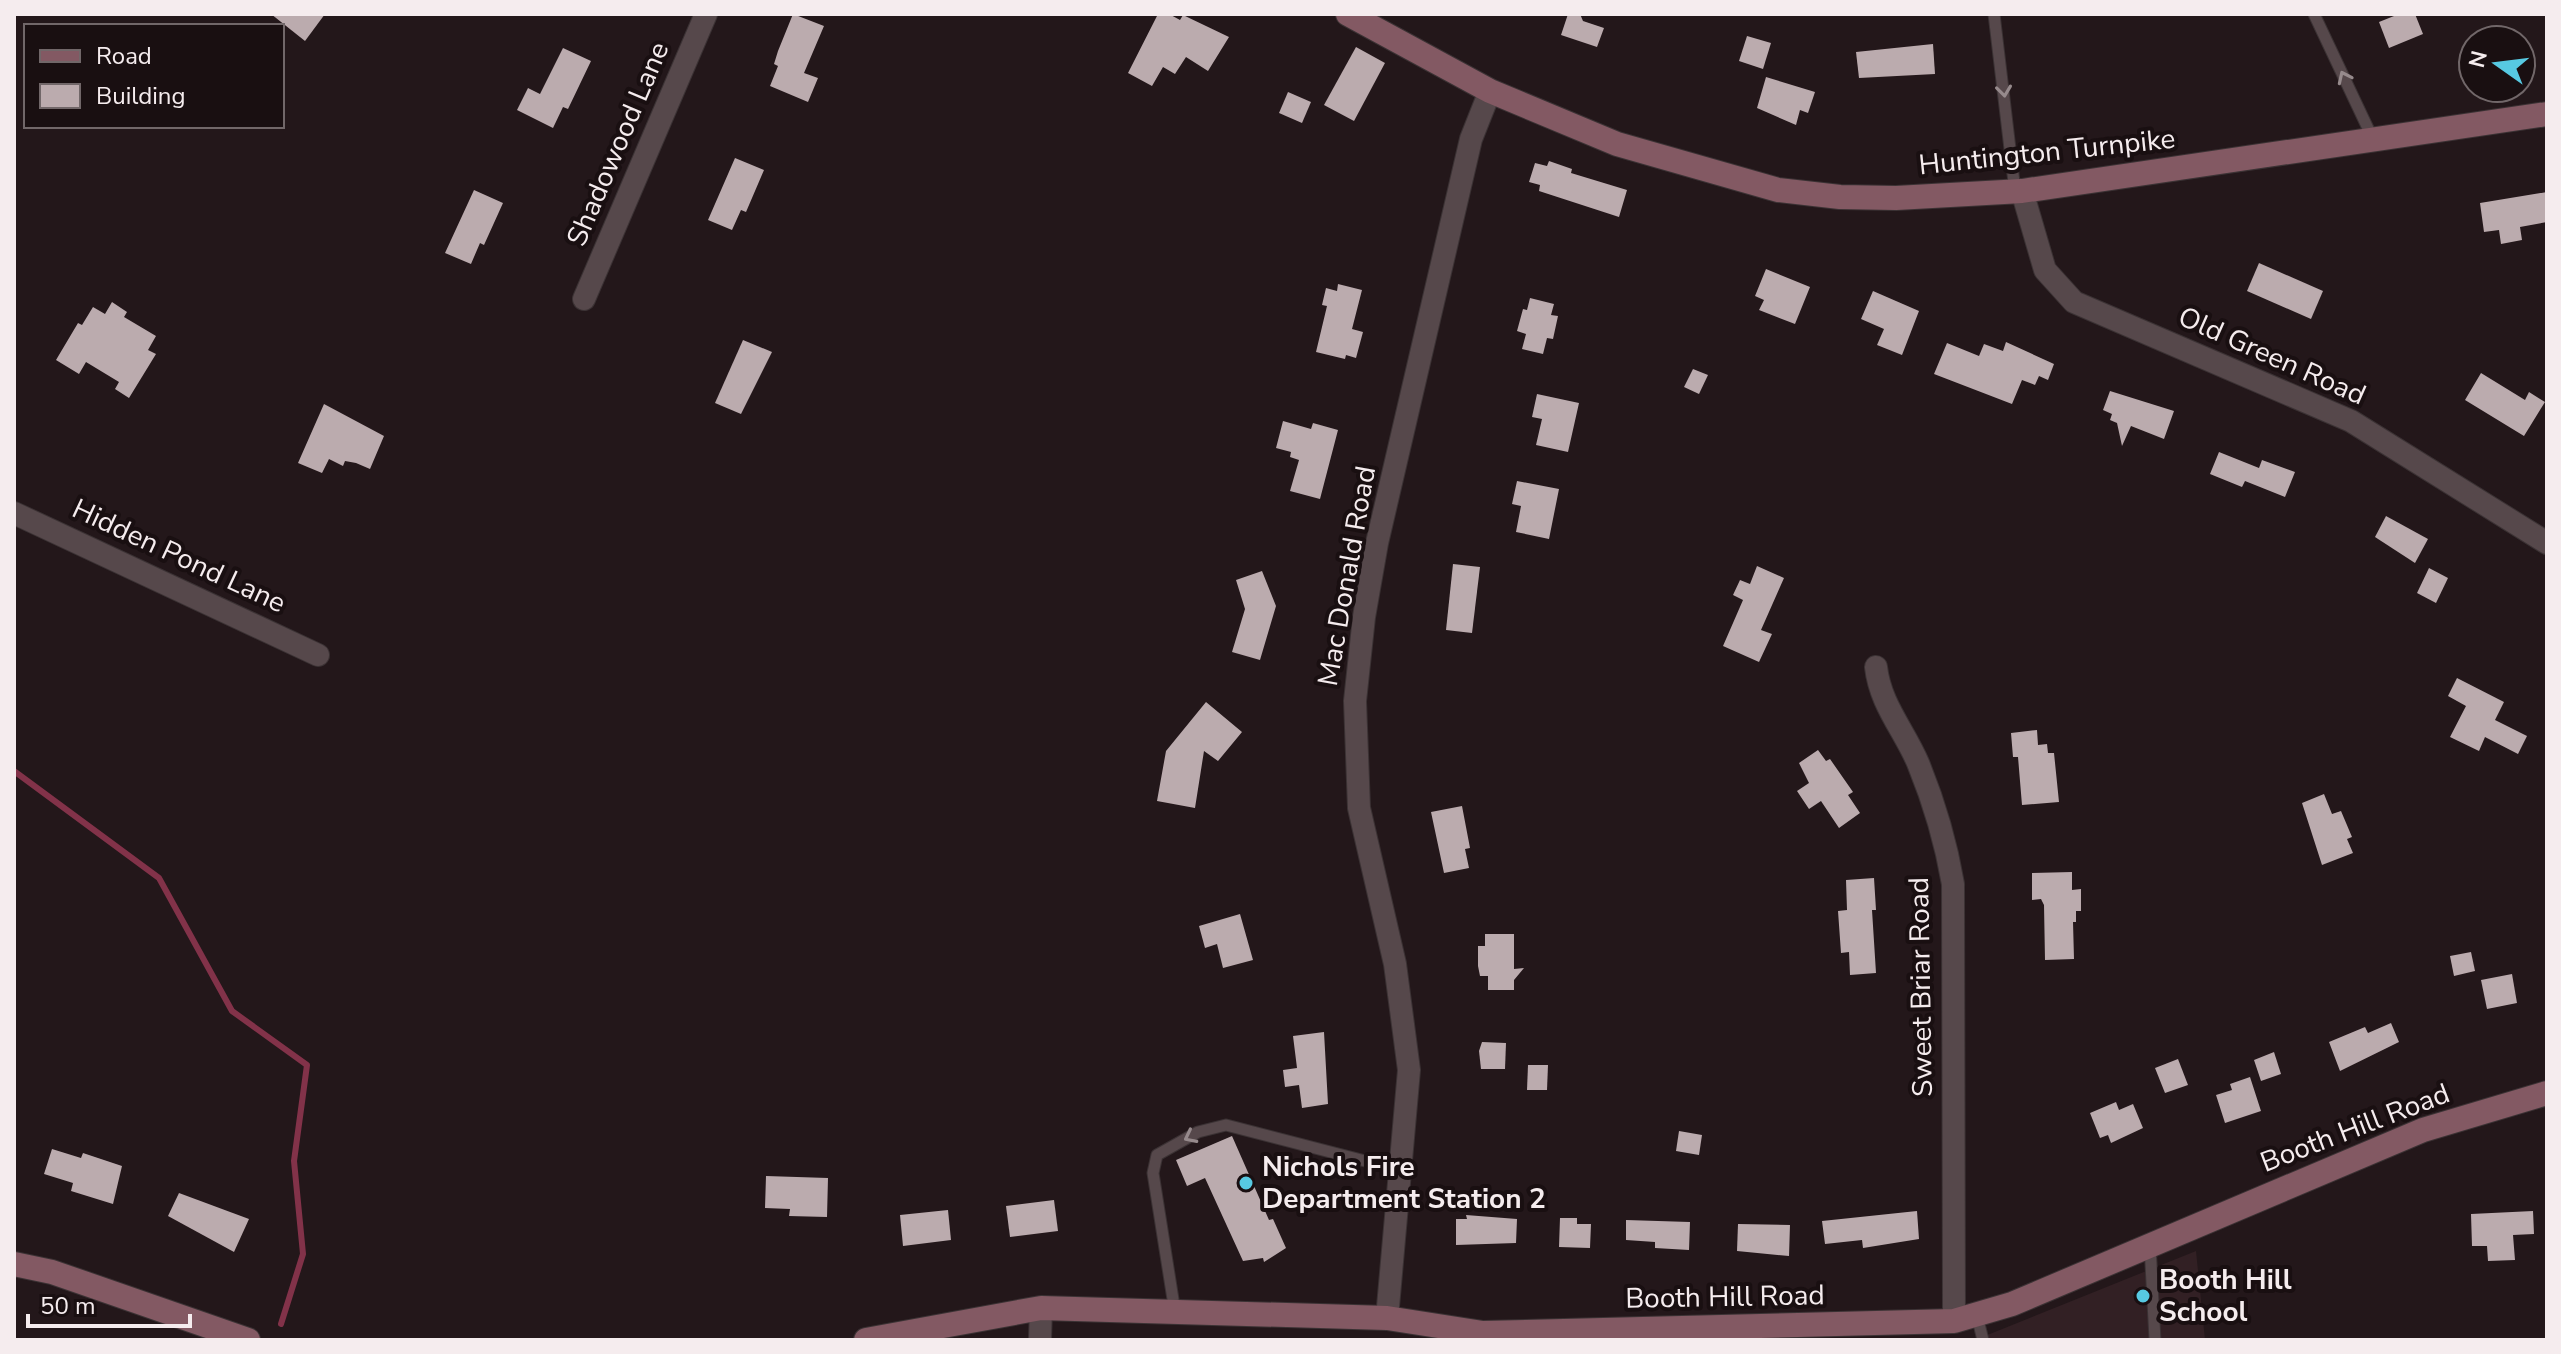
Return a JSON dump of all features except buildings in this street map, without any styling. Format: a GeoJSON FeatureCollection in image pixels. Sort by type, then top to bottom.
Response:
{"type":"FeatureCollection","features":[{"type":"Feature","properties":{"kind":"street","name":"Shadowood Lane"},"geometry":{"type":"LineString","coordinates":[[584,299],[706,14]]}},
{"type":"Feature","properties":{"kind":"street","name":"Huntington Turnpike"},"geometry":{"type":"LineString","coordinates":[[1348,14],[1490,91],[1617,144],[1778,190],[1896,198],[2019,191],[2547,114]]}},
{"type":"Feature","properties":{"kind":"street","name":"Mac Donald Road"},"geometry":{"type":"LineString","coordinates":[[1387,1318],[1409,1070],[1395,964],[1359,808],[1355,701],[1364,617],[1377,543],[1471,139],[1490,91]]}},
{"type":"Feature","properties":{"kind":"street","name":"Old Green Road"},"geometry":{"type":"LineString","coordinates":[[2019,191],[2045,270],[2074,302],[2351,421],[2547,543]]}},
{"type":"Feature","properties":{"kind":"street","name":"Hidden Pond Lane"},"geometry":{"type":"LineString","coordinates":[[14,513],[318,655]]}},
{"type":"Feature","properties":{"kind":"street","name":"Sweet Briar Road"},"geometry":{"type":"LineString","coordinates":[[1876,667],[1879,691],[1918,762],[1946,844],[1953,884],[1966,1319]]}},
{"type":"Feature","properties":{"kind":"street","name":"Booth Hill Road"},"geometry":{"type":"LineString","coordinates":[[866,1340],[1041,1308],[1387,1318],[1482,1336],[1966,1319],[2423,1130],[2547,1093]]}},
{"type":"Feature","properties":{"kind":"street"},"geometry":{"type":"LineString","coordinates":[[14,1264],[52,1272],[246,1340]]}},
{"type":"Feature","properties":{"kind":"street"},"geometry":{"type":"LineString","coordinates":[[1040,1340],[1041,1308]]}},
{"type":"Feature","properties":{"kind":"lane"},"geometry":{"type":"LineString","coordinates":[[1994,14],[2019,191]]}},
{"type":"Feature","properties":{"kind":"lane"},"geometry":{"type":"LineString","coordinates":[[2314,14],[2373,140]]}},
{"type":"Feature","properties":{"kind":"lane"},"geometry":{"type":"LineString","coordinates":[[1175,1312],[1153,1173],[1157,1155],[1198,1132],[1226,1125],[1400,1170]]}},
{"type":"Feature","properties":{"kind":"lane"},"geometry":{"type":"LineString","coordinates":[[2150,1245],[2155,1340]]}},
{"type":"Feature","properties":{"kind":"lane"},"geometry":{"type":"LineString","coordinates":[[1966,1319],[1983,1340]]}},
{"type":"Feature","properties":{"kind":"shaded area","name":"Booth Hill School"},"geometry":{"type":"Polygon","coordinates":[[[2196,1251],[2205,1340],[1975,1340],[2196,1251]]]}},
{"type":"Feature","properties":{"kind":"waterway"},"geometry":{"type":"LineString","coordinates":[[14,771],[159,878],[232,1011],[307,1065],[294,1161],[303,1254],[281,1324]]}},
{"type":"Feature","properties":{"kind":"place","name":"Nichols Fire Department Station 2"},"geometry":{"type":"Point","coordinates":[1246,1183]}},
{"type":"Feature","properties":{"kind":"place","name":"Booth Hill School"},"geometry":{"type":"Point","coordinates":[2143,1296]}}]}
